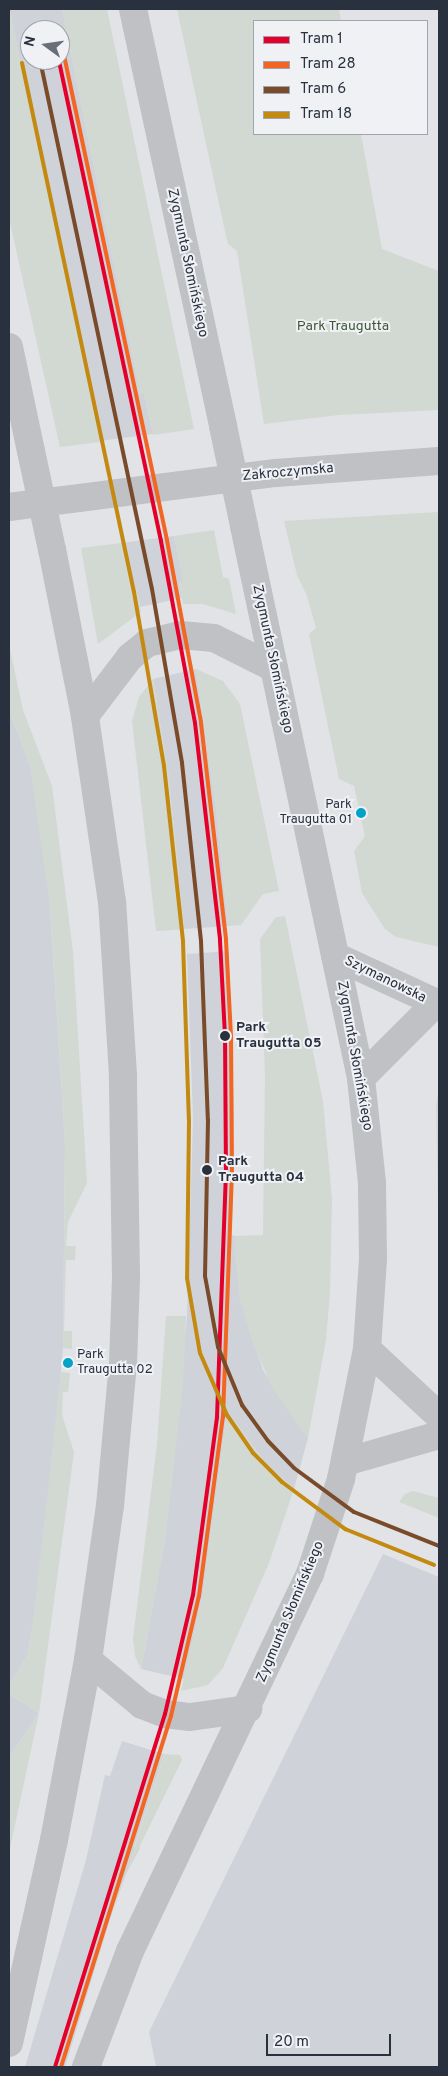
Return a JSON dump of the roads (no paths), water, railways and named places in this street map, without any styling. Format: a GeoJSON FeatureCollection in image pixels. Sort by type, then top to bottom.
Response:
{"type":"FeatureCollection","features":[{"type":"Feature","properties":{"kind":"main road","name":"Zygmunta Słomińskiego"},"geometry":{"type":"LineString","coordinates":[[86,2067],[130,1951],[248,1709],[310,1574],[346,1462],[367,1349],[373,1258],[372,1191],[361,1078],[223,426],[132,9]]}},
{"type":"Feature","properties":{"kind":"main road"},"geometry":{"type":"LineString","coordinates":[[9,347],[32,451],[85,716],[112,902],[119,990],[127,1180],[123,1364],[110,1506],[88,1660],[56,1832],[9,2043]]}},
{"type":"Feature","properties":{"kind":"main road","name":"Zakroczymska"},"geometry":{"type":"LineString","coordinates":[[9,507],[136,489],[276,473],[439,461]]}},
{"type":"Feature","properties":{"kind":"main road"},"geometry":{"type":"LineString","coordinates":[[85,716],[130,657],[147,643],[180,635],[214,638],[274,668]]}},
{"type":"Feature","properties":{"kind":"main road","name":"Szymanowska"},"geometry":{"type":"LineString","coordinates":[[335,956],[437,1004],[361,1078]]}},
{"type":"Feature","properties":{"kind":"main road"},"geometry":{"type":"LineString","coordinates":[[367,1349],[439,1416]]}},
{"type":"Feature","properties":{"kind":"main road"},"geometry":{"type":"LineString","coordinates":[[346,1462],[439,1435]]}},
{"type":"Feature","properties":{"kind":"main road"},"geometry":{"type":"LineString","coordinates":[[88,1660],[142,1705],[166,1714],[190,1717],[248,1709]]}},
{"type":"Feature","properties":{"kind":"tram line","name":"18"},"geometry":{"type":"LineString","coordinates":[[23,70],[134,592],[164,766],[183,942],[189,1120],[187,1278],[200,1353],[227,1415],[253,1453],[282,1482],[345,1529],[434,1565]]}},
{"type":"Feature","properties":{"kind":"tram line","name":"6"},"geometry":{"type":"LineString","coordinates":[[42,70],[152,589],[182,763],[201,941],[208,1120],[205,1276],[218,1347],[242,1405],[268,1441],[294,1468],[354,1512],[439,1546]]}},
{"type":"Feature","properties":{"kind":"tram line","name":"1"},"geometry":{"type":"LineString","coordinates":[[55,2067],[165,1714],[193,1595],[217,1417],[226,1177],[225,1036],[220,939],[195,723],[161,541],[61,70]]}},
{"type":"Feature","properties":{"kind":"tram line","name":"28"},"geometry":{"type":"LineString","coordinates":[[61,2067],[171,1716],[199,1596],[223,1417],[232,1177],[231,1036],[226,939],[201,722],[167,540],[67,70]]}},
{"type":"Feature","properties":{"kind":"place","name":"Park Traugutta 01"},"geometry":{"type":"Point","coordinates":[361,813]}},
{"type":"Feature","properties":{"kind":"place","name":"Park Traugutta 05"},"geometry":{"type":"Point","coordinates":[225,1036]}},
{"type":"Feature","properties":{"kind":"place","name":"Park Traugutta 04"},"geometry":{"type":"Point","coordinates":[207,1170]}},
{"type":"Feature","properties":{"kind":"place","name":"Park Traugutta 02"},"geometry":{"type":"Point","coordinates":[68,1363]}},
{"type":"Feature","properties":{"kind":"park label","name":"Park Traugutta"},"geometry":{"type":"Point","coordinates":[343,327]}}]}
